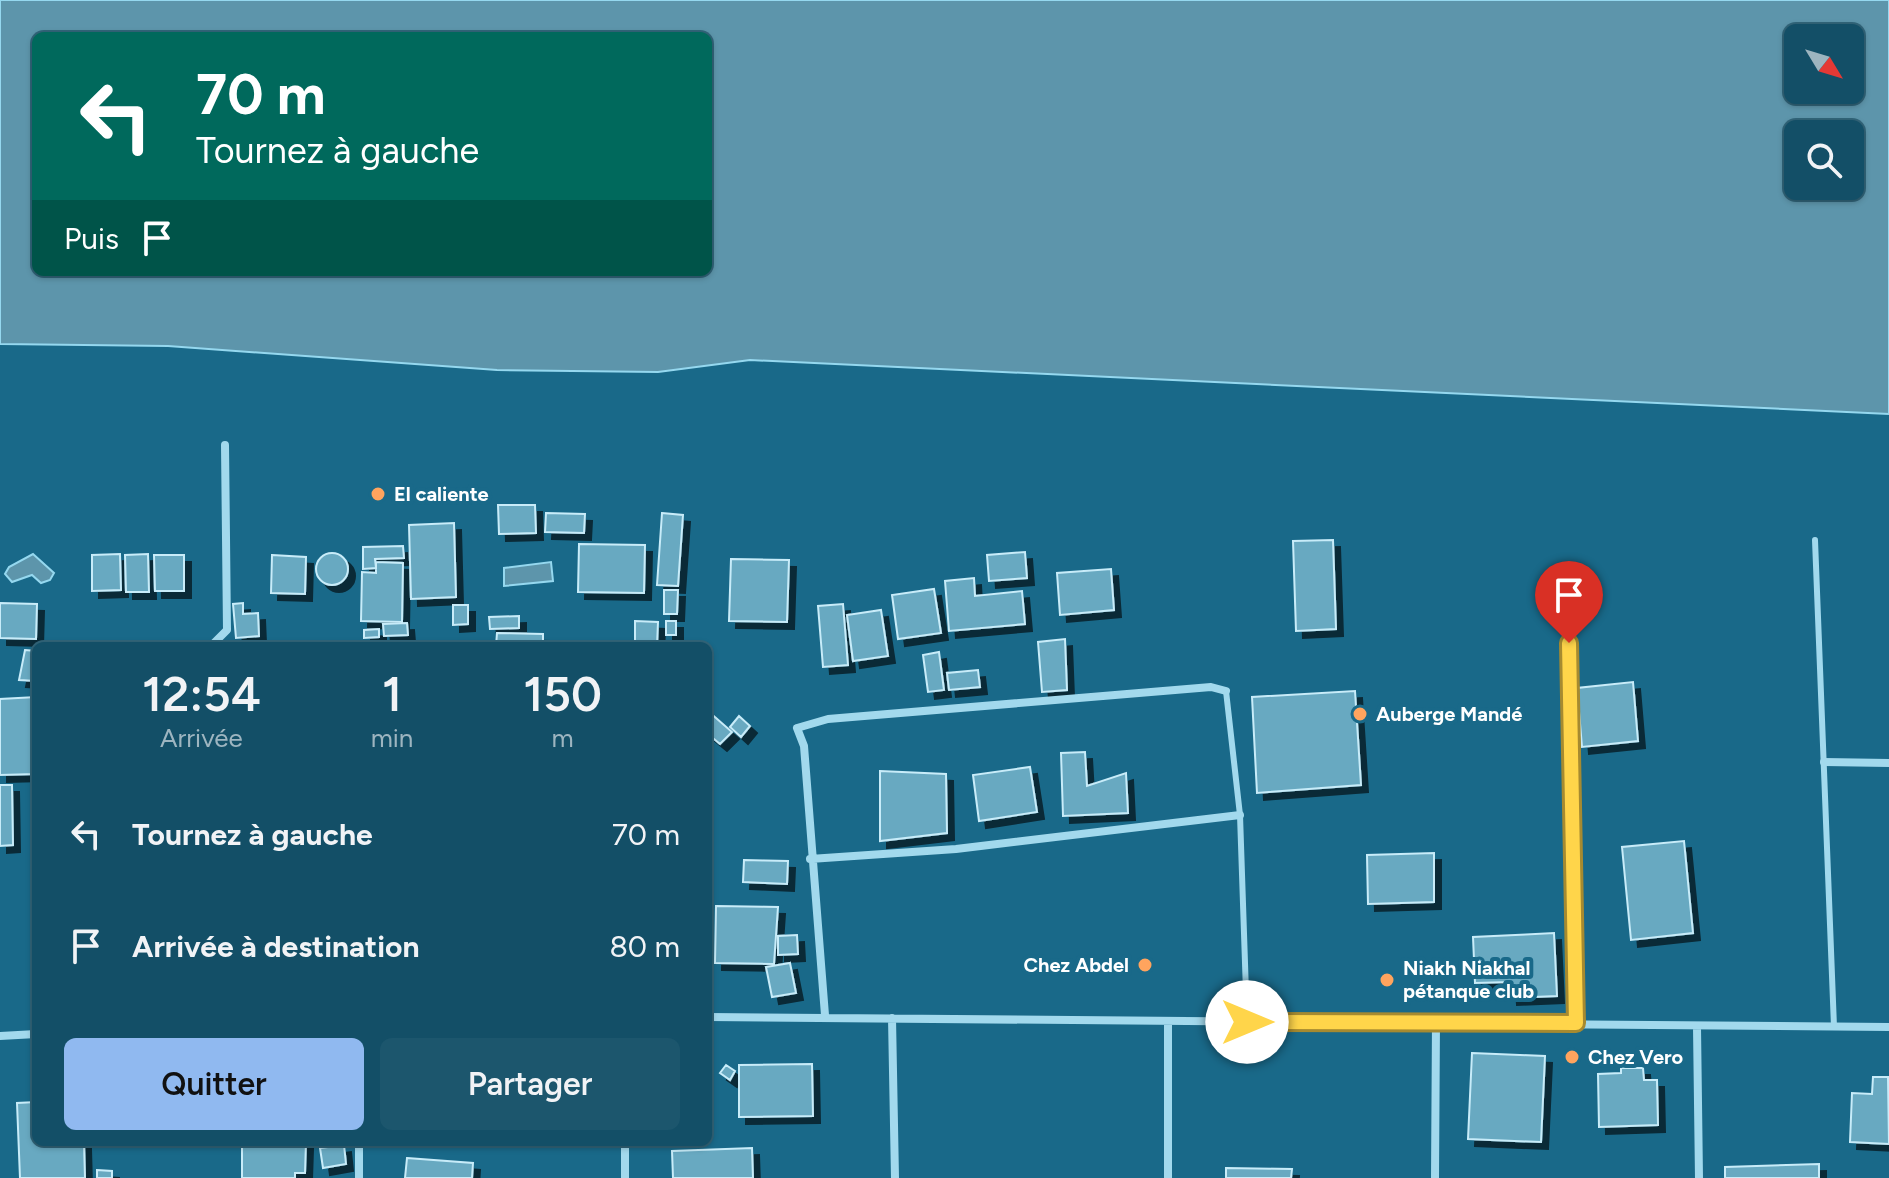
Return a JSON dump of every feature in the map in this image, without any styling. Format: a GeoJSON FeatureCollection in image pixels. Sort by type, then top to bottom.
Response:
{"type":"FeatureCollection","features":[{"type":"Feature","properties":{"kind":"street"},"geometry":{"type":"LineString","coordinates":[[215,642],[227,630],[225,445]]}},
{"type":"Feature","properties":{"kind":"street"},"geometry":{"type":"LineString","coordinates":[[825,1015],[810,859],[804,746],[797,728],[828,719],[1211,687],[1226,691]]}},
{"type":"Feature","properties":{"kind":"street"},"geometry":{"type":"LineString","coordinates":[[1824,762],[1889,763]]}},
{"type":"Feature","properties":{"kind":"street"},"geometry":{"type":"LineString","coordinates":[[810,859],[956,849],[1240,815]]}},
{"type":"Feature","properties":{"kind":"street"},"geometry":{"type":"LineString","coordinates":[[712,1017],[825,1015],[1168,1023],[1436,1021],[1697,1027],[1889,1027]]}},
{"type":"Feature","properties":{"kind":"street"},"geometry":{"type":"LineString","coordinates":[[892,1018],[895,1178]]}},
{"type":"Feature","properties":{"kind":"street"},"geometry":{"type":"LineString","coordinates":[[1435,1178],[1436,1021]]}},
{"type":"Feature","properties":{"kind":"street"},"geometry":{"type":"LineString","coordinates":[[1168,1023],[1168,1178]]}},
{"type":"Feature","properties":{"kind":"street"},"geometry":{"type":"LineString","coordinates":[[1697,1027],[1699,1178]]}},
{"type":"Feature","properties":{"kind":"street"},"geometry":{"type":"LineString","coordinates":[[0,1036],[32,1034]]}},
{"type":"Feature","properties":{"kind":"street"},"geometry":{"type":"LineString","coordinates":[[359,1146],[359,1178]]}},
{"type":"Feature","properties":{"kind":"street"},"geometry":{"type":"LineString","coordinates":[[625,1146],[625,1178]]}},
{"type":"Feature","properties":{"kind":"lane"},"geometry":{"type":"LineString","coordinates":[[1815,540],[1834,1027]]}},
{"type":"Feature","properties":{"kind":"lane"},"geometry":{"type":"LineString","coordinates":[[1569,643],[1576,1023]]}},
{"type":"Feature","properties":{"kind":"lane"},"geometry":{"type":"LineString","coordinates":[[1226,691],[1240,815],[1247,1022]]}},
{"type":"Feature","properties":{"kind":"water"},"geometry":{"type":"Polygon","coordinates":[[[0,0],[1889,0],[1889,414],[750,360],[658,372],[497,370],[168,346],[0,344],[0,0]]]}},
{"type":"Feature","properties":{"kind":"water"},"geometry":{"type":"Polygon","coordinates":[[[33,554],[54,573],[50,580],[41,583],[32,575],[12,582],[5,574],[9,567],[33,554]]]}},
{"type":"Feature","properties":{"kind":"water"},"geometry":{"type":"Polygon","coordinates":[[[551,562],[553,581],[504,586],[504,568],[551,562]]]}},
{"type":"Feature","properties":{"kind":"building"},"geometry":{"type":"Polygon","coordinates":[[[498,505],[535,505],[536,533],[499,534],[498,505]]]}},
{"type":"Feature","properties":{"kind":"building"},"geometry":{"type":"Polygon","coordinates":[[[546,513],[585,514],[584,533],[545,532],[546,513]]]}},
{"type":"Feature","properties":{"kind":"building"},"geometry":{"type":"Polygon","coordinates":[[[662,513],[683,515],[678,586],[657,585],[662,513]]]}},
{"type":"Feature","properties":{"kind":"building"},"geometry":{"type":"Polygon","coordinates":[[[454,523],[456,597],[411,599],[409,525],[454,523]]]}},
{"type":"Feature","properties":{"kind":"building"},"geometry":{"type":"Polygon","coordinates":[[[1333,540],[1336,629],[1296,631],[1293,541],[1333,540]]]}},
{"type":"Feature","properties":{"kind":"building"},"geometry":{"type":"Polygon","coordinates":[[[579,544],[645,545],[644,593],[578,592],[579,544]]]}},
{"type":"Feature","properties":{"kind":"building"},"geometry":{"type":"Polygon","coordinates":[[[403,546],[404,558],[375,559],[376,568],[363,569],[363,547],[403,546]]]}},
{"type":"Feature","properties":{"kind":"building"},"geometry":{"type":"Polygon","coordinates":[[[1025,552],[1027,578],[989,581],[987,555],[1025,552]]]}},
{"type":"Feature","properties":{"kind":"building"},"geometry":{"type":"Polygon","coordinates":[[[332,553],[344,557],[348,569],[344,581],[332,585],[320,581],[316,569],[320,557],[332,553]]]}},
{"type":"Feature","properties":{"kind":"building"},"geometry":{"type":"Polygon","coordinates":[[[120,554],[121,590],[92,591],[92,555],[120,554]]]}},
{"type":"Feature","properties":{"kind":"building"},"geometry":{"type":"Polygon","coordinates":[[[148,554],[149,592],[126,592],[125,555],[148,554]]]}},
{"type":"Feature","properties":{"kind":"building"},"geometry":{"type":"Polygon","coordinates":[[[154,555],[184,555],[184,591],[155,591],[154,555]]]}},
{"type":"Feature","properties":{"kind":"building"},"geometry":{"type":"Polygon","coordinates":[[[272,555],[306,557],[305,594],[271,593],[272,555]]]}},
{"type":"Feature","properties":{"kind":"building"},"geometry":{"type":"Polygon","coordinates":[[[731,559],[789,560],[787,622],[729,621],[731,559]]]}},
{"type":"Feature","properties":{"kind":"building"},"geometry":{"type":"Polygon","coordinates":[[[376,562],[403,563],[402,622],[361,621],[362,572],[376,573],[376,562]]]}},
{"type":"Feature","properties":{"kind":"building"},"geometry":{"type":"Polygon","coordinates":[[[1111,569],[1114,610],[1060,615],[1057,573],[1111,569]]]}},
{"type":"Feature","properties":{"kind":"building"},"geometry":{"type":"Polygon","coordinates":[[[974,578],[975,596],[1022,591],[1025,624],[949,631],[945,581],[974,578]]]}},
{"type":"Feature","properties":{"kind":"building"},"geometry":{"type":"Polygon","coordinates":[[[934,589],[941,633],[898,639],[892,595],[934,589]]]}},
{"type":"Feature","properties":{"kind":"building"},"geometry":{"type":"Polygon","coordinates":[[[664,590],[678,590],[677,614],[664,614],[664,590]]]}},
{"type":"Feature","properties":{"kind":"building"},"geometry":{"type":"Polygon","coordinates":[[[0,603],[37,604],[36,639],[0,638],[0,603]]]}},
{"type":"Feature","properties":{"kind":"building"},"geometry":{"type":"Polygon","coordinates":[[[243,603],[243,614],[258,613],[259,636],[236,638],[233,604],[243,603]]]}},
{"type":"Feature","properties":{"kind":"building"},"geometry":{"type":"Polygon","coordinates":[[[843,604],[848,665],[823,667],[818,606],[843,604]]]}},
{"type":"Feature","properties":{"kind":"building"},"geometry":{"type":"Polygon","coordinates":[[[453,605],[468,605],[468,624],[453,625],[453,605]]]}},
{"type":"Feature","properties":{"kind":"building"},"geometry":{"type":"Polygon","coordinates":[[[881,610],[888,656],[853,661],[847,615],[881,610]]]}},
{"type":"Feature","properties":{"kind":"building"},"geometry":{"type":"Polygon","coordinates":[[[519,616],[519,628],[490,629],[489,617],[519,616]]]}},
{"type":"Feature","properties":{"kind":"building"},"geometry":{"type":"Polygon","coordinates":[[[635,621],[658,622],[657,642],[635,642],[635,621]]]}},
{"type":"Feature","properties":{"kind":"building"},"geometry":{"type":"Polygon","coordinates":[[[666,621],[676,621],[676,635],[666,635],[666,621]]]}},
{"type":"Feature","properties":{"kind":"building"},"geometry":{"type":"Polygon","coordinates":[[[407,623],[408,635],[384,636],[383,624],[407,623]]]}},
{"type":"Feature","properties":{"kind":"building"},"geometry":{"type":"Polygon","coordinates":[[[379,629],[379,637],[364,638],[364,630],[379,629]]]}},
{"type":"Feature","properties":{"kind":"building"},"geometry":{"type":"Polygon","coordinates":[[[497,633],[543,634],[543,642],[496,642],[497,633]]]}},
{"type":"Feature","properties":{"kind":"building"},"geometry":{"type":"Polygon","coordinates":[[[1065,639],[1067,690],[1042,692],[1038,642],[1065,639]]]}},
{"type":"Feature","properties":{"kind":"building"},"geometry":{"type":"Polygon","coordinates":[[[25,650],[32,651],[32,681],[19,680],[25,650]]]}},
{"type":"Feature","properties":{"kind":"building"},"geometry":{"type":"Polygon","coordinates":[[[939,652],[944,690],[928,692],[923,655],[939,652]]]}},
{"type":"Feature","properties":{"kind":"building"},"geometry":{"type":"Polygon","coordinates":[[[978,670],[980,687],[949,690],[947,673],[978,670]]]}},
{"type":"Feature","properties":{"kind":"building"},"geometry":{"type":"Polygon","coordinates":[[[1633,682],[1638,741],[1582,747],[1577,688],[1633,682]]]}},
{"type":"Feature","properties":{"kind":"building"},"geometry":{"type":"Polygon","coordinates":[[[1355,691],[1361,785],[1257,793],[1252,697],[1355,691]]]}},
{"type":"Feature","properties":{"kind":"building"},"geometry":{"type":"Polygon","coordinates":[[[32,697],[32,774],[0,775],[0,699],[32,697]]]}},
{"type":"Feature","properties":{"kind":"building"},"geometry":{"type":"Polygon","coordinates":[[[712,714],[732,732],[720,744],[712,737],[712,714]]]}},
{"type":"Feature","properties":{"kind":"building"},"geometry":{"type":"Polygon","coordinates":[[[739,716],[750,726],[741,737],[730,727],[739,716]]]}},
{"type":"Feature","properties":{"kind":"building"},"geometry":{"type":"Polygon","coordinates":[[[1085,752],[1087,786],[1126,773],[1128,813],[1063,816],[1061,753],[1085,752]]]}},
{"type":"Feature","properties":{"kind":"building"},"geometry":{"type":"Polygon","coordinates":[[[1030,767],[1037,812],[979,821],[973,775],[1030,767]]]}},
{"type":"Feature","properties":{"kind":"building"},"geometry":{"type":"Polygon","coordinates":[[[880,771],[946,774],[947,833],[880,841],[880,771]]]}},
{"type":"Feature","properties":{"kind":"building"},"geometry":{"type":"Polygon","coordinates":[[[0,785],[12,785],[13,845],[0,846],[0,785]]]}},
{"type":"Feature","properties":{"kind":"building"},"geometry":{"type":"Polygon","coordinates":[[[1684,841],[1693,933],[1631,940],[1622,847],[1684,841]]]}},
{"type":"Feature","properties":{"kind":"building"},"geometry":{"type":"Polygon","coordinates":[[[1434,853],[1434,902],[1368,904],[1367,855],[1434,853]]]}},
{"type":"Feature","properties":{"kind":"building"},"geometry":{"type":"Polygon","coordinates":[[[744,860],[788,861],[787,884],[743,882],[744,860]]]}},
{"type":"Feature","properties":{"kind":"building"},"geometry":{"type":"Polygon","coordinates":[[[716,906],[778,907],[774,964],[715,963],[716,906]]]}},
{"type":"Feature","properties":{"kind":"building"},"geometry":{"type":"Polygon","coordinates":[[[1554,933],[1557,996],[1510,998],[1509,982],[1475,983],[1473,937],[1554,933]]]}},
{"type":"Feature","properties":{"kind":"building"},"geometry":{"type":"Polygon","coordinates":[[[797,935],[798,954],[778,955],[778,936],[797,935]]]}},
{"type":"Feature","properties":{"kind":"building"},"geometry":{"type":"Polygon","coordinates":[[[790,963],[796,993],[772,997],[766,967],[790,963]]]}},
{"type":"Feature","properties":{"kind":"building"},"geometry":{"type":"Polygon","coordinates":[[[1472,1053],[1545,1056],[1541,1142],[1468,1139],[1472,1053]]]}},
{"type":"Feature","properties":{"kind":"building"},"geometry":{"type":"Polygon","coordinates":[[[812,1064],[813,1116],[739,1117],[739,1065],[812,1064]]]}},
{"type":"Feature","properties":{"kind":"building"},"geometry":{"type":"Polygon","coordinates":[[[726,1065],[735,1071],[730,1080],[720,1073],[726,1065]]]}},
{"type":"Feature","properties":{"kind":"building"},"geometry":{"type":"Polygon","coordinates":[[[1621,1068],[1643,1068],[1644,1080],[1657,1080],[1658,1125],[1599,1127],[1598,1074],[1621,1073],[1621,1068]]]}},
{"type":"Feature","properties":{"kind":"building"},"geometry":{"type":"Polygon","coordinates":[[[1873,1077],[1888,1077],[1889,1144],[1850,1142],[1852,1093],[1872,1094],[1873,1077]]]}},
{"type":"Feature","properties":{"kind":"building"},"geometry":{"type":"Polygon","coordinates":[[[32,1102],[32,1146],[84,1146],[85,1178],[20,1178],[17,1103],[32,1102]]]}},
{"type":"Feature","properties":{"kind":"building"},"geometry":{"type":"Polygon","coordinates":[[[242,1146],[306,1146],[305,1173],[295,1173],[295,1178],[242,1178],[242,1146]]]}},
{"type":"Feature","properties":{"kind":"building"},"geometry":{"type":"Polygon","coordinates":[[[344,1146],[346,1164],[323,1168],[320,1148],[344,1146]]]}},
{"type":"Feature","properties":{"kind":"building"},"geometry":{"type":"Polygon","coordinates":[[[752,1148],[753,1178],[673,1178],[672,1151],[752,1148]]]}},
{"type":"Feature","properties":{"kind":"building"},"geometry":{"type":"Polygon","coordinates":[[[407,1158],[473,1163],[472,1178],[405,1178],[407,1158]]]}},
{"type":"Feature","properties":{"kind":"building"},"geometry":{"type":"Polygon","coordinates":[[[1819,1164],[1819,1178],[1725,1178],[1725,1167],[1819,1164]]]}},
{"type":"Feature","properties":{"kind":"building"},"geometry":{"type":"Polygon","coordinates":[[[1226,1168],[1292,1169],[1291,1178],[1226,1178],[1226,1168]]]}},
{"type":"Feature","properties":{"kind":"building"},"geometry":{"type":"Polygon","coordinates":[[[97,1170],[112,1171],[112,1178],[97,1178],[97,1170]]]}},
{"type":"Feature","properties":{"kind":"place","name":"El caliente"},"geometry":{"type":"Point","coordinates":[378,494]}},
{"type":"Feature","properties":{"kind":"place","name":"Auberge Mandé"},"geometry":{"type":"Point","coordinates":[1360,714]}},
{"type":"Feature","properties":{"kind":"place","name":"Chez Abdel"},"geometry":{"type":"Point","coordinates":[1145,965]}},
{"type":"Feature","properties":{"kind":"place","name":"Niakh Niakhal pétanque club"},"geometry":{"type":"Point","coordinates":[1387,980]}},
{"type":"Feature","properties":{"kind":"place","name":"Chez Vero"},"geometry":{"type":"Point","coordinates":[1572,1057]}},
{"type":"Feature","properties":{"kind":"route"},"geometry":{"type":"LineString","coordinates":[[1247,1022],[1576,1023],[1569,643]]}}]}
